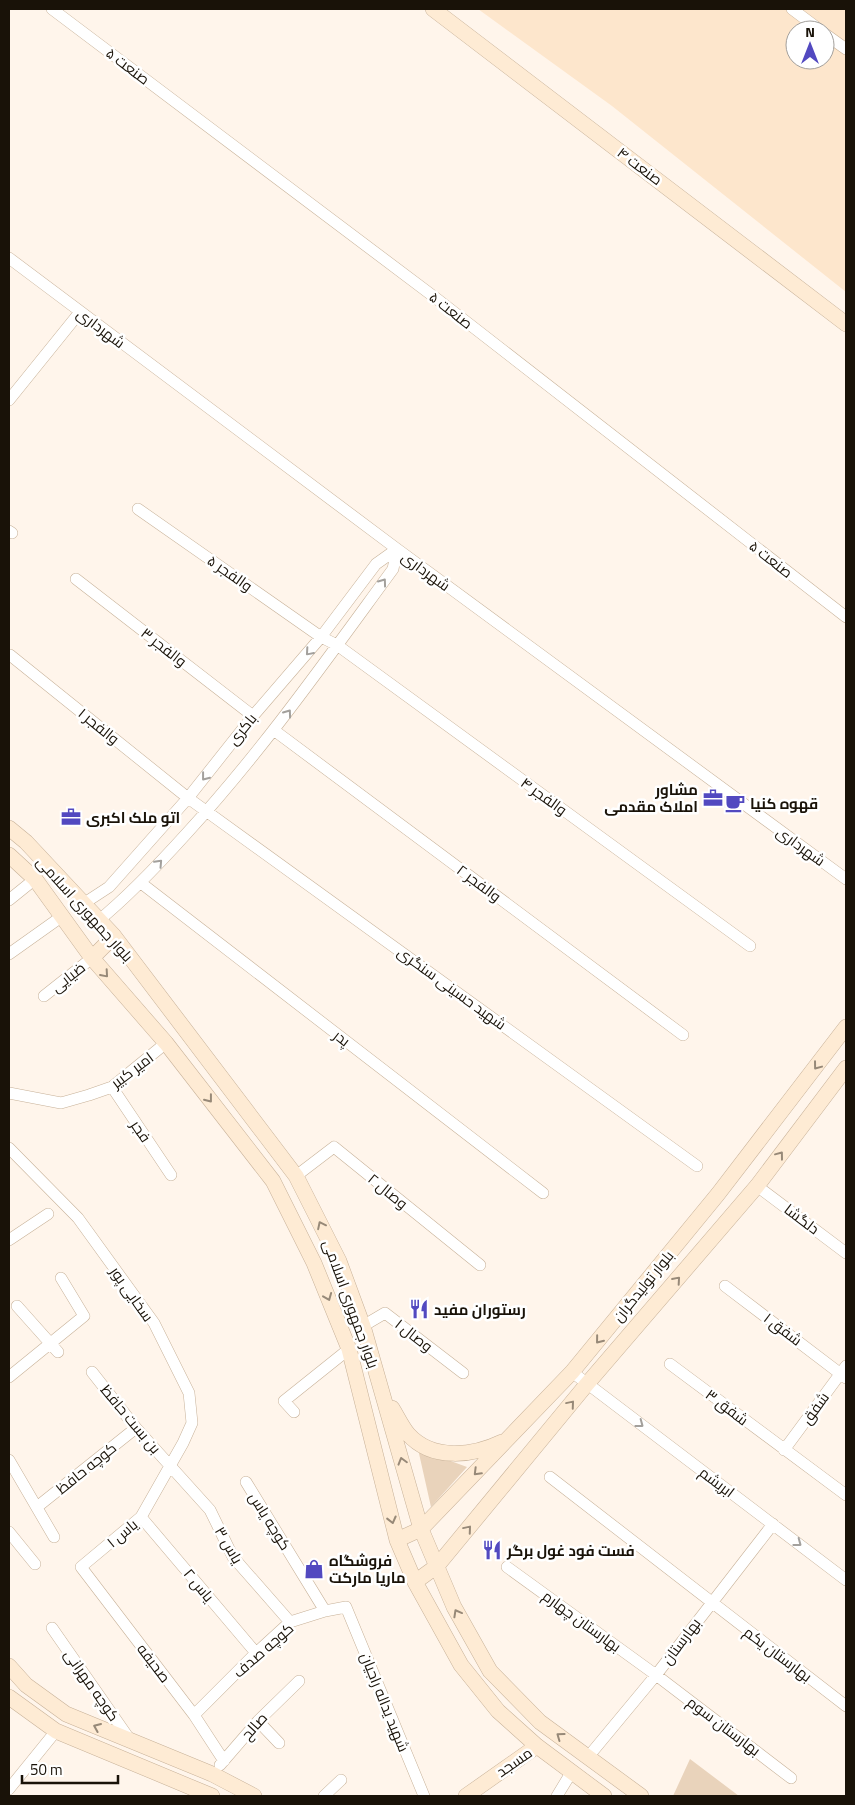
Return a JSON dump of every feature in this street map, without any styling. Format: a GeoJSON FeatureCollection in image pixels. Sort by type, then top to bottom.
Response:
{"type":"FeatureCollection","features":[{"type":"Feature","properties":{"kind":"main road","name":"صنعت ۴"},"geometry":{"type":"LineString","coordinates":[[433,9],[846,324]]}},
{"type":"Feature","properties":{"kind":"main road","name":"بلوار جمهوری اسلامی"},"geometry":{"type":"LineString","coordinates":[[9,828],[26,842],[114,936],[296,1176],[339,1261],[363,1326],[421,1529],[454,1606],[490,1671],[540,1722],[641,1796]]}},
{"type":"Feature","properties":{"kind":"main road","name":"بلوار جمهوری اسلامی"},"geometry":{"type":"LineString","coordinates":[[9,855],[35,879],[92,958],[166,1043],[273,1181],[314,1262],[349,1349],[397,1540],[415,1582],[461,1665],[498,1711],[537,1746],[604,1796]]}},
{"type":"Feature","properties":{"kind":"main road"},"geometry":{"type":"LineString","coordinates":[[92,958],[114,936]]}},
{"type":"Feature","properties":{"kind":"main road","name":"بلوار تولیدگران"},"geometry":{"type":"LineString","coordinates":[[421,1529],[572,1372],[718,1194],[846,1027]]}},
{"type":"Feature","properties":{"kind":"main road","name":"بلوار تولیدگران"},"geometry":{"type":"LineString","coordinates":[[415,1582],[436,1566],[587,1384],[757,1186],[846,1068]]}},
{"type":"Feature","properties":{"kind":"main road"},"geometry":{"type":"LineString","coordinates":[[381,1390],[408,1434],[420,1444],[439,1453],[485,1450],[510,1438]]}},
{"type":"Feature","properties":{"kind":"main road"},"geometry":{"type":"LineString","coordinates":[[397,1540],[421,1529]]}},
{"type":"Feature","properties":{"kind":"main road"},"geometry":{"type":"LineString","coordinates":[[9,1666],[26,1685],[66,1714],[212,1774],[254,1796]]}},
{"type":"Feature","properties":{"kind":"main road"},"geometry":{"type":"LineString","coordinates":[[9,1697],[56,1731],[212,1796]]}},
{"type":"Feature","properties":{"kind":"main road","name":"مسجد"},"geometry":{"type":"LineString","coordinates":[[466,1796],[537,1746]]}},
{"type":"Feature","properties":{"kind":"street","name":"صنعت ۵"},"geometry":{"type":"LineString","coordinates":[[52,9],[437,299],[846,617]]}},
{"type":"Feature","properties":{"kind":"street"},"geometry":{"type":"LineString","coordinates":[[792,9],[807,20]]}},
{"type":"Feature","properties":{"kind":"street"},"geometry":{"type":"LineString","coordinates":[[835,41],[846,49]]}},
{"type":"Feature","properties":{"kind":"street","name":"شهرداری"},"geometry":{"type":"LineString","coordinates":[[9,258],[397,549],[846,879]]}},
{"type":"Feature","properties":{"kind":"street"},"geometry":{"type":"LineString","coordinates":[[9,400],[80,312]]}},
{"type":"Feature","properties":{"kind":"street","name":"والفجر ۵"},"geometry":{"type":"LineString","coordinates":[[138,509],[321,637],[338,645]]}},
{"type":"Feature","properties":{"kind":"street"},"geometry":{"type":"LineString","coordinates":[[98,921],[123,901],[141,883],[208,811],[274,731],[393,569],[397,549]]}},
{"type":"Feature","properties":{"kind":"street","name":"باکری"},"geometry":{"type":"LineString","coordinates":[[82,904],[109,887],[188,798],[252,716],[321,637],[376,564],[397,549]]}},
{"type":"Feature","properties":{"kind":"street","name":"والفجر ۳"},"geometry":{"type":"LineString","coordinates":[[76,579],[252,716]]}},
{"type":"Feature","properties":{"kind":"street","name":"والفجر ۴"},"geometry":{"type":"LineString","coordinates":[[338,645],[750,946]]}},
{"type":"Feature","properties":{"kind":"street","name":"والفجر ۱"},"geometry":{"type":"LineString","coordinates":[[10,655],[188,798],[208,811]]}},
{"type":"Feature","properties":{"kind":"street","name":"والفجر ۲"},"geometry":{"type":"LineString","coordinates":[[274,731],[683,1035]]}},
{"type":"Feature","properties":{"kind":"street","name":"شهید حسینی سنگری"},"geometry":{"type":"LineString","coordinates":[[208,811],[697,1166]]}},
{"type":"Feature","properties":{"kind":"street"},"geometry":{"type":"LineString","coordinates":[[9,900],[35,879]]}},
{"type":"Feature","properties":{"kind":"street","name":"پدر"},"geometry":{"type":"LineString","coordinates":[[141,883],[543,1193]]}},
{"type":"Feature","properties":{"kind":"street"},"geometry":{"type":"LineString","coordinates":[[109,887],[111,899],[123,901]]}},
{"type":"Feature","properties":{"kind":"street"},"geometry":{"type":"LineString","coordinates":[[9,954],[61,916]]}},
{"type":"Feature","properties":{"kind":"street","name":"ضیایی"},"geometry":{"type":"LineString","coordinates":[[44,996],[92,958]]}},
{"type":"Feature","properties":{"kind":"street","name":"امیر کبیر"},"geometry":{"type":"LineString","coordinates":[[9,1093],[61,1103],[112,1087],[166,1043]]}},
{"type":"Feature","properties":{"kind":"street","name":"فجر"},"geometry":{"type":"LineString","coordinates":[[112,1087],[171,1176]]}},
{"type":"Feature","properties":{"kind":"street","name":"وصال ۲"},"geometry":{"type":"LineString","coordinates":[[296,1176],[334,1147],[480,1265]]}},
{"type":"Feature","properties":{"kind":"street","name":"سخایی پور"},"geometry":{"type":"LineString","coordinates":[[9,1148],[78,1218],[158,1332],[189,1393],[192,1423],[171,1466]]}},
{"type":"Feature","properties":{"kind":"street","name":"دلگشا"},"geometry":{"type":"LineString","coordinates":[[757,1186],[846,1253]]}},
{"type":"Feature","properties":{"kind":"street"},"geometry":{"type":"LineString","coordinates":[[9,1240],[48,1214]]}},
{"type":"Feature","properties":{"kind":"street"},"geometry":{"type":"LineString","coordinates":[[9,1377],[84,1316],[60,1278]]}},
{"type":"Feature","properties":{"kind":"street","name":"شفق ۱"},"geometry":{"type":"LineString","coordinates":[[725,1286],[844,1372]]}},
{"type":"Feature","properties":{"kind":"street"},"geometry":{"type":"LineString","coordinates":[[17,1306],[58,1352]]}},
{"type":"Feature","properties":{"kind":"street","name":"وصال ۱"},"geometry":{"type":"LineString","coordinates":[[363,1326],[385,1313],[463,1373]]}},
{"type":"Feature","properties":{"kind":"street"},"geometry":{"type":"LineString","coordinates":[[294,1412],[284,1401],[349,1349]]}},
{"type":"Feature","properties":{"kind":"street","name":"شفق ۳"},"geometry":{"type":"LineString","coordinates":[[670,1364],[846,1496]]}},
{"type":"Feature","properties":{"kind":"street","name":"بن بست حافظ"},"geometry":{"type":"LineString","coordinates":[[92,1372],[136,1428],[171,1466]]}},
{"type":"Feature","properties":{"kind":"street","name":"ابریشم"},"geometry":{"type":"LineString","coordinates":[[572,1372],[846,1580]]}},
{"type":"Feature","properties":{"kind":"street","name":"شفق"},"geometry":{"type":"LineString","coordinates":[[784,1450],[844,1372]]}},
{"type":"Feature","properties":{"kind":"street","name":"کوچه حافظ"},"geometry":{"type":"LineString","coordinates":[[37,1507],[136,1428]]}},
{"type":"Feature","properties":{"kind":"street"},"geometry":{"type":"LineString","coordinates":[[9,1460],[54,1537]]}},
{"type":"Feature","properties":{"kind":"street","name":"یاس ۱"},"geometry":{"type":"LineString","coordinates":[[81,1567],[142,1517],[171,1466]]}},
{"type":"Feature","properties":{"kind":"street","name":"یاس ۳"},"geometry":{"type":"LineString","coordinates":[[171,1466],[210,1510],[233,1557],[290,1622]]}},
{"type":"Feature","properties":{"kind":"street","name":"بهارستان یکم"},"geometry":{"type":"LineString","coordinates":[[550,1477],[846,1706]]}},
{"type":"Feature","properties":{"kind":"street","name":"کوچه یاس"},"geometry":{"type":"LineString","coordinates":[[246,1482],[325,1611]]}},
{"type":"Feature","properties":{"kind":"street","name":"یاس ۲"},"geometry":{"type":"LineString","coordinates":[[142,1517],[256,1653]]}},
{"type":"Feature","properties":{"kind":"street","name":"بهارستان"},"geometry":{"type":"LineString","coordinates":[[588,1757],[656,1675],[773,1524]]}},
{"type":"Feature","properties":{"kind":"street"},"geometry":{"type":"LineString","coordinates":[[9,1532],[35,1564]]}},
{"type":"Feature","properties":{"kind":"street","name":"صحیفه"},"geometry":{"type":"LineString","coordinates":[[81,1567],[194,1715],[224,1761]]}},
{"type":"Feature","properties":{"kind":"street","name":"بهارستان چهارم"},"geometry":{"type":"LineString","coordinates":[[507,1567],[656,1675]]}},
{"type":"Feature","properties":{"kind":"street","name":"کوچه صدف"},"geometry":{"type":"LineString","coordinates":[[194,1715],[290,1622],[325,1611],[346,1607]]}},
{"type":"Feature","properties":{"kind":"street","name":"شهید یداله راجیان"},"geometry":{"type":"LineString","coordinates":[[346,1607],[424,1796]]}},
{"type":"Feature","properties":{"kind":"street","name":"کوچه مهرانی"},"geometry":{"type":"LineString","coordinates":[[52,1628],[131,1742]]}},
{"type":"Feature","properties":{"kind":"street","name":"بهارستان سوم"},"geometry":{"type":"LineString","coordinates":[[656,1675],[791,1778]]}},
{"type":"Feature","properties":{"kind":"street","name":"صالح"},"geometry":{"type":"LineString","coordinates":[[212,1774],[258,1721],[299,1681]]}},
{"type":"Feature","properties":{"kind":"street"},"geometry":{"type":"LineString","coordinates":[[258,1721],[278,1743]]}},
{"type":"Feature","properties":{"kind":"street"},"geometry":{"type":"LineString","coordinates":[[9,1788],[56,1731]]}},
{"type":"Feature","properties":{"kind":"street"},"geometry":{"type":"LineString","coordinates":[[557,1796],[571,1773]]}},
{"type":"Feature","properties":{"kind":"street"},"geometry":{"type":"LineString","coordinates":[[324,1796],[342,1780]]}},
{"type":"Feature","properties":{"kind":"shaded area"},"geometry":{"type":"Polygon","coordinates":[[[478,9],[846,9],[846,292],[612,106],[478,9]]]}},
{"type":"Feature","properties":{"kind":"shaded area"},"geometry":{"type":"Polygon","coordinates":[[[418,1449],[467,1467],[431,1507],[418,1449]]]}},
{"type":"Feature","properties":{"kind":"shaded area"},"geometry":{"type":"Polygon","coordinates":[[[690,1759],[739,1796],[673,1796],[690,1759]]]}},
{"type":"Feature","properties":{"kind":"place","name":"مشاور املاک مقدمی"},"geometry":{"type":"Point","coordinates":[713,798]}},
{"type":"Feature","properties":{"kind":"place","name":"قهوه کنیا"},"geometry":{"type":"Point","coordinates":[735,803]}},
{"type":"Feature","properties":{"kind":"place","name":"اتو ملک اکبری"},"geometry":{"type":"Point","coordinates":[71,817]}},
{"type":"Feature","properties":{"kind":"place","name":"رستوران مفید"},"geometry":{"type":"Point","coordinates":[419,1309]}},
{"type":"Feature","properties":{"kind":"place","name":"فست فود غول برگر"},"geometry":{"type":"Point","coordinates":[492,1550]}},
{"type":"Feature","properties":{"kind":"place","name":"فروشگاه ماریا مارکت"},"geometry":{"type":"Point","coordinates":[314,1569]}}]}
